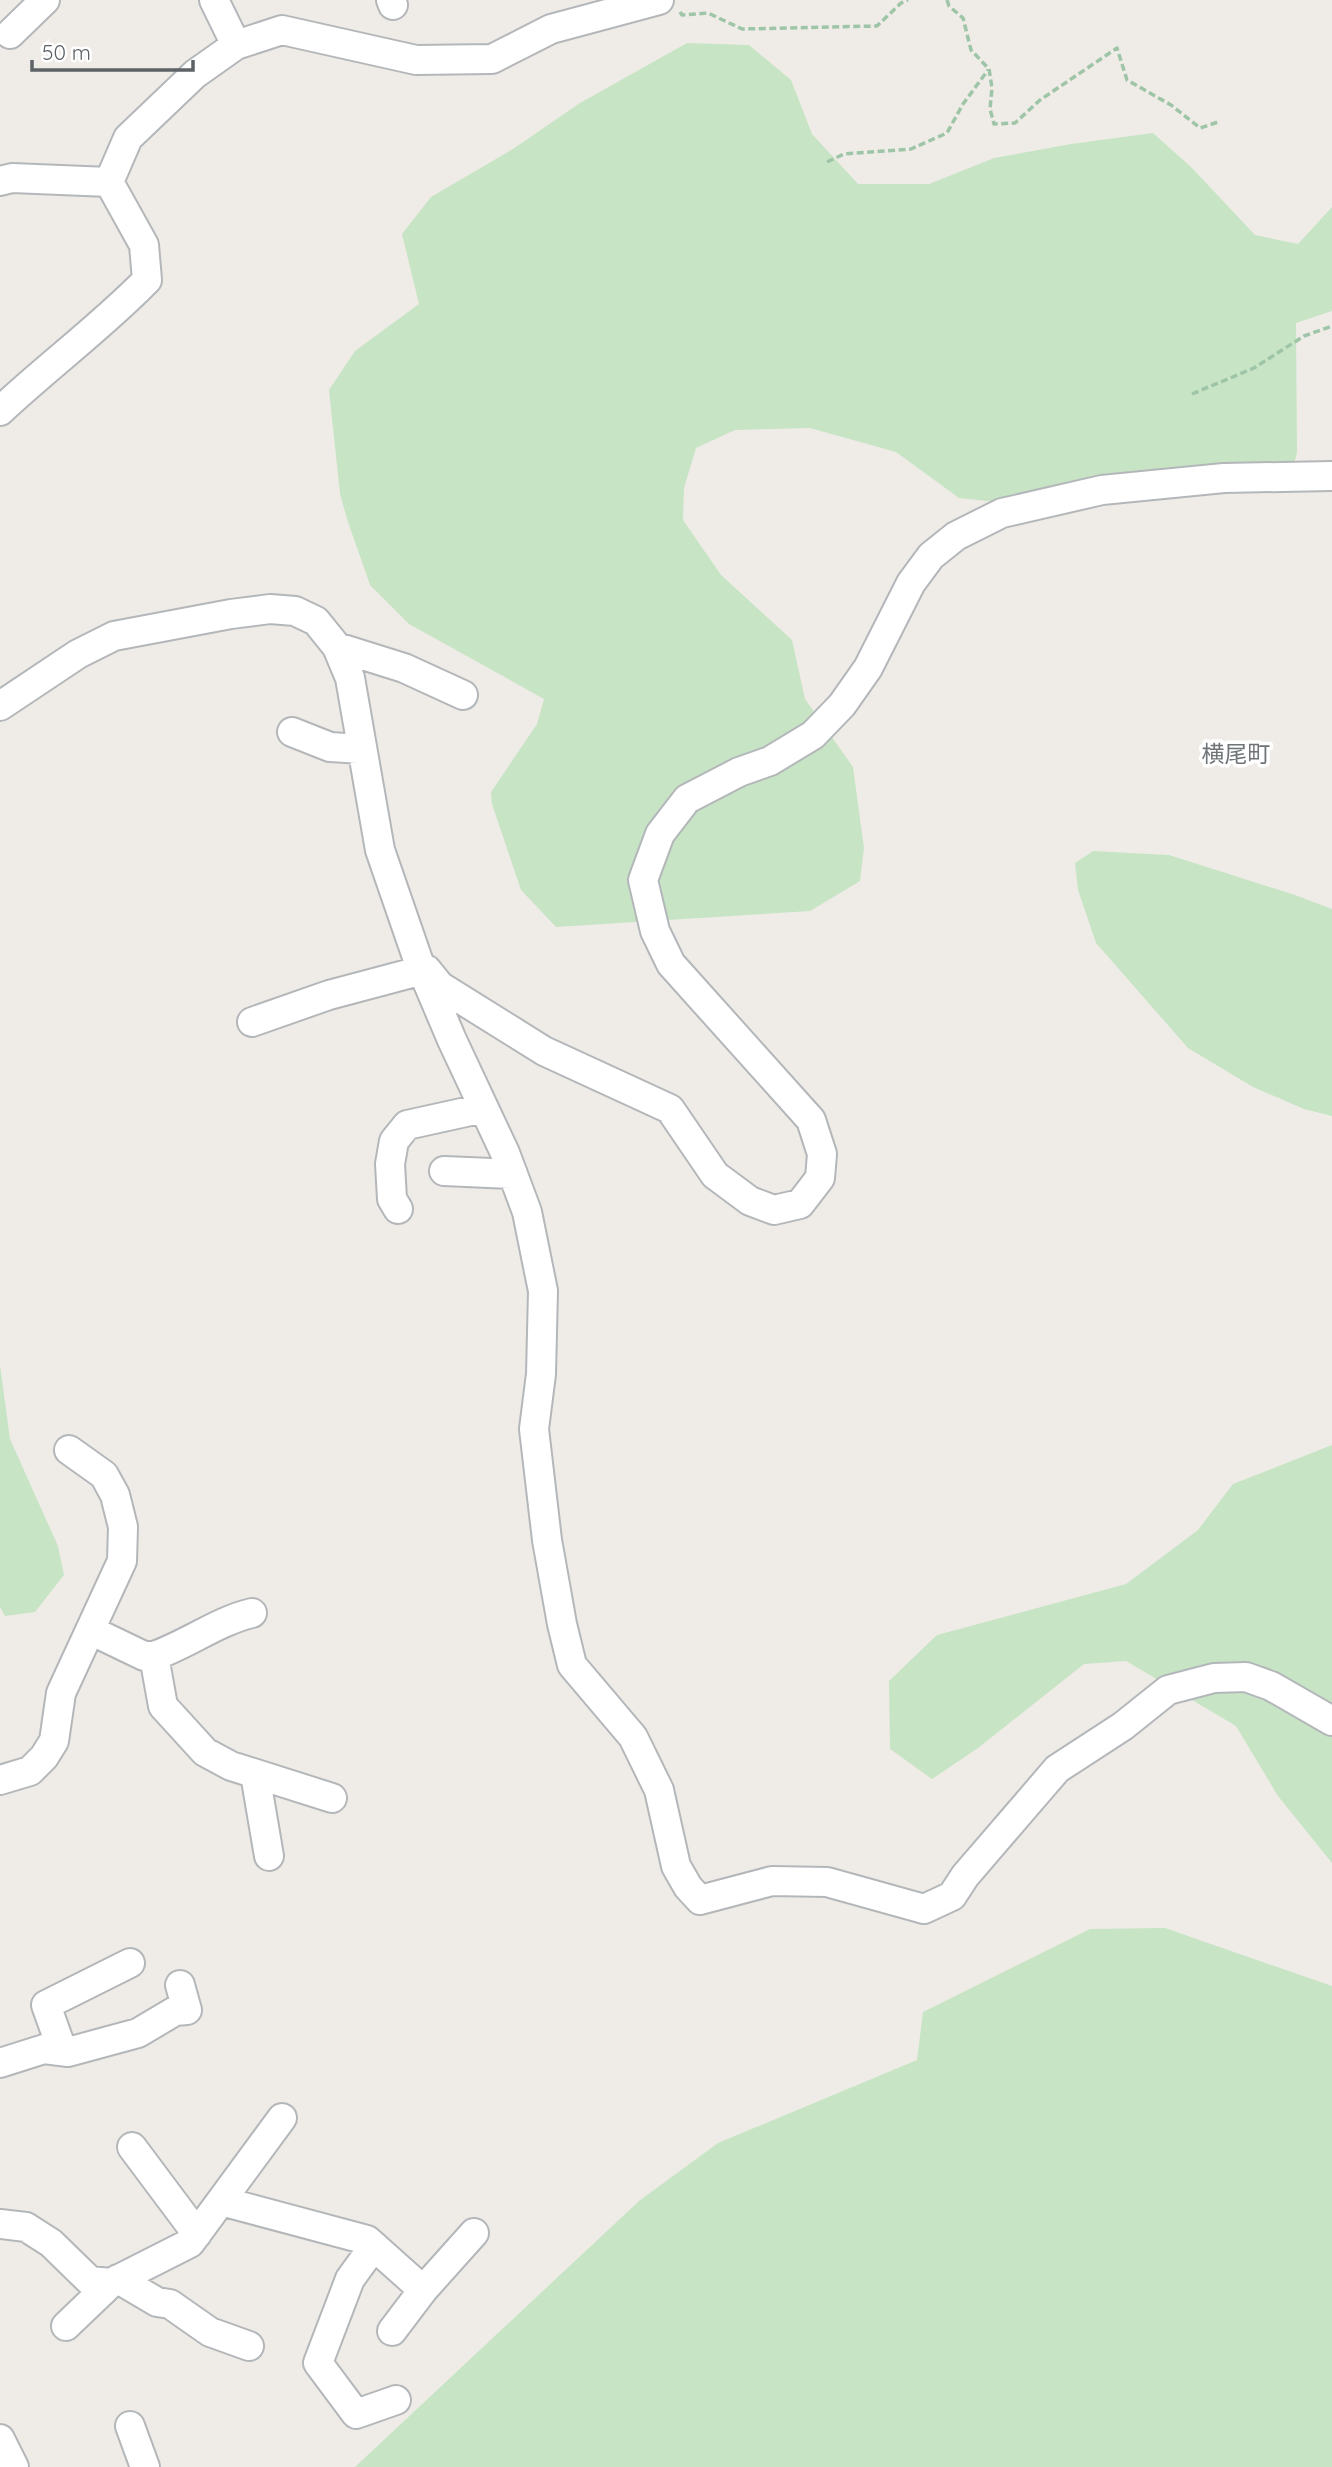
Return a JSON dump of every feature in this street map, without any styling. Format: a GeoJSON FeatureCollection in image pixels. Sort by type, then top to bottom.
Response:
{"type":"FeatureCollection","features":[{"type":"Feature","properties":{"kind":"street"},"geometry":{"type":"LineString","coordinates":[[10,34],[45,0]]}},
{"type":"Feature","properties":{"kind":"street"},"geometry":{"type":"LineString","coordinates":[[214,0],[236,45]]}},
{"type":"Feature","properties":{"kind":"street"},"geometry":{"type":"LineString","coordinates":[[110,182],[128,138],[195,74],[236,45],[282,30],[416,60],[492,59],[551,29],[655,3]]}},
{"type":"Feature","properties":{"kind":"street"},"geometry":{"type":"LineString","coordinates":[[0,181],[12,178],[110,182]]}},
{"type":"Feature","properties":{"kind":"street"},"geometry":{"type":"LineString","coordinates":[[0,411],[118,309],[147,280],[144,245],[110,182]]}},
{"type":"Feature","properties":{"kind":"street"},"geometry":{"type":"LineString","coordinates":[[421,965],[440,986],[544,1051],[670,1109],[715,1175],[750,1201],[774,1210],[800,1204],[820,1178],[822,1154],[811,1120],[671,964],[655,931],[643,880],[660,834],[687,799],[739,772],[770,761],[813,735],[842,705],[868,668],[911,583],[931,556],[956,536],[1002,513],[1102,490],[1224,478],[1332,476]]}},
{"type":"Feature","properties":{"kind":"street"},"geometry":{"type":"LineString","coordinates":[[0,706],[78,654],[114,636],[231,614],[270,609],[295,611],[316,621],[337,647],[350,678],[380,850],[421,965],[513,1174],[527,1212],[543,1291],[541,1374],[534,1429],[547,1540],[572,1665],[633,1737],[659,1790],[676,1866],[688,1887],[700,1900],[772,1881],[827,1882],[924,1909],[952,1896],[965,1876],[1057,1769],[1123,1726],[1168,1690],[1214,1678],[1246,1677],[1271,1686],[1332,1721]]}},
{"type":"Feature","properties":{"kind":"street"},"geometry":{"type":"LineString","coordinates":[[337,647],[404,668],[463,695]]}},
{"type":"Feature","properties":{"kind":"street"},"geometry":{"type":"LineString","coordinates":[[292,732],[330,747],[362,749]]}},
{"type":"Feature","properties":{"kind":"street"},"geometry":{"type":"LineString","coordinates":[[252,1022],[421,965]]}},
{"type":"Feature","properties":{"kind":"street"},"geometry":{"type":"LineString","coordinates":[[398,1209],[392,1199],[390,1164],[394,1141],[407,1125],[484,1108]]}},
{"type":"Feature","properties":{"kind":"street"},"geometry":{"type":"LineString","coordinates":[[444,1171],[513,1174]]}},
{"type":"Feature","properties":{"kind":"street"},"geometry":{"type":"LineString","coordinates":[[0,1780],[30,1771],[54,1741],[61,1693],[122,1560],[123,1527],[114,1495],[104,1475],[69,1450]]}},
{"type":"Feature","properties":{"kind":"street"},"geometry":{"type":"LineString","coordinates":[[90,1630],[144,1656],[154,1656],[182,1646],[233,1618],[252,1613]]}},
{"type":"Feature","properties":{"kind":"street"},"geometry":{"type":"LineString","coordinates":[[154,1656],[163,1706],[205,1752],[231,1766],[332,1798]]}},
{"type":"Feature","properties":{"kind":"street"},"geometry":{"type":"LineString","coordinates":[[254,1774],[269,1856]]}},
{"type":"Feature","properties":{"kind":"street"},"geometry":{"type":"LineString","coordinates":[[0,2063],[60,2044],[46,2006],[130,1963]]}},
{"type":"Feature","properties":{"kind":"street"},"geometry":{"type":"LineString","coordinates":[[44,2049],[68,2052],[138,2034],[175,2011],[187,2010],[180,1985]]}},
{"type":"Feature","properties":{"kind":"street"},"geometry":{"type":"LineString","coordinates":[[66,2326],[114,2281],[190,2243],[282,2118]]}},
{"type":"Feature","properties":{"kind":"street"},"geometry":{"type":"LineString","coordinates":[[131,2147],[197,2234]]}},
{"type":"Feature","properties":{"kind":"street"},"geometry":{"type":"LineString","coordinates":[[221,2201],[367,2240],[423,2290]]}},
{"type":"Feature","properties":{"kind":"street"},"geometry":{"type":"LineString","coordinates":[[0,2224],[26,2227],[51,2243],[89,2281],[114,2281],[158,2302],[170,2304],[211,2332],[249,2346]]}},
{"type":"Feature","properties":{"kind":"street"},"geometry":{"type":"LineString","coordinates":[[392,2331],[423,2290],[474,2233]]}},
{"type":"Feature","properties":{"kind":"street"},"geometry":{"type":"LineString","coordinates":[[374,2246],[350,2279],[318,2363],[356,2414],[396,2400]]}},
{"type":"Feature","properties":{"kind":"street"},"geometry":{"type":"LineString","coordinates":[[130,2426],[145,2467]]}},
{"type":"Feature","properties":{"kind":"street"},"geometry":{"type":"LineString","coordinates":[[0,2439],[14,2467]]}},
{"type":"Feature","properties":{"kind":"path"},"geometry":{"type":"LineString","coordinates":[[655,3],[682,15],[709,13],[742,29],[830,29],[877,26],[901,3],[908,0]]}},
{"type":"Feature","properties":{"kind":"path"},"geometry":{"type":"LineString","coordinates":[[947,0],[949,6],[963,18],[971,50],[989,69],[992,88],[990,109],[994,124],[1015,123],[1040,100],[1117,48],[1127,80],[1171,105],[1200,128],[1218,122]]}},
{"type":"Feature","properties":{"kind":"path"},"geometry":{"type":"LineString","coordinates":[[827,162],[844,154],[911,149],[947,133],[963,104],[989,69]]}},
{"type":"Feature","properties":{"kind":"path"},"geometry":{"type":"LineString","coordinates":[[1192,394],[1254,368],[1304,336],[1332,326]]}},
{"type":"Feature","properties":{"kind":"green space"},"geometry":{"type":"Polygon","coordinates":[[[687,43],[749,45],[791,80],[812,134],[858,184],[929,184],[994,158],[1153,133],[1192,168],[1255,235],[1298,244],[1332,207],[1332,311],[1296,323],[1297,453],[1290,477],[1006,503],[959,498],[896,452],[810,428],[735,430],[696,448],[684,488],[683,520],[721,575],[792,640],[805,699],[853,767],[864,848],[860,881],[810,911],[556,927],[521,890],[492,804],[491,792],[537,724],[544,699],[409,624],[370,585],[340,494],[329,390],[355,351],[419,304],[402,234],[431,197],[513,149],[580,103],[687,43]]]}},
{"type":"Feature","properties":{"kind":"green space"},"geometry":{"type":"Polygon","coordinates":[[[1093,851],[1169,855],[1332,909],[1332,1116],[1304,1109],[1253,1087],[1188,1048],[1096,943],[1078,890],[1075,863],[1093,851]]]}},
{"type":"Feature","properties":{"kind":"green space"},"geometry":{"type":"Polygon","coordinates":[[[0,1365],[10,1439],[58,1546],[64,1575],[35,1612],[5,1616],[0,1607],[0,1365]]]}},
{"type":"Feature","properties":{"kind":"green space"},"geometry":{"type":"Polygon","coordinates":[[[1332,1445],[1332,1863],[1278,1796],[1236,1726],[1126,1661],[1084,1664],[978,1748],[932,1779],[890,1749],[889,1681],[937,1635],[1126,1584],[1198,1530],[1233,1484],[1332,1445]]]}},
{"type":"Feature","properties":{"kind":"green space"},"geometry":{"type":"Polygon","coordinates":[[[1165,1928],[1332,1986],[1332,2467],[355,2467],[639,2201],[718,2143],[917,2060],[923,2012],[1090,1929],[1165,1928]]]}},
{"type":"Feature","properties":{"kind":"district","name":"横尾町"},"geometry":{"type":"Point","coordinates":[1236,753]}}]}
